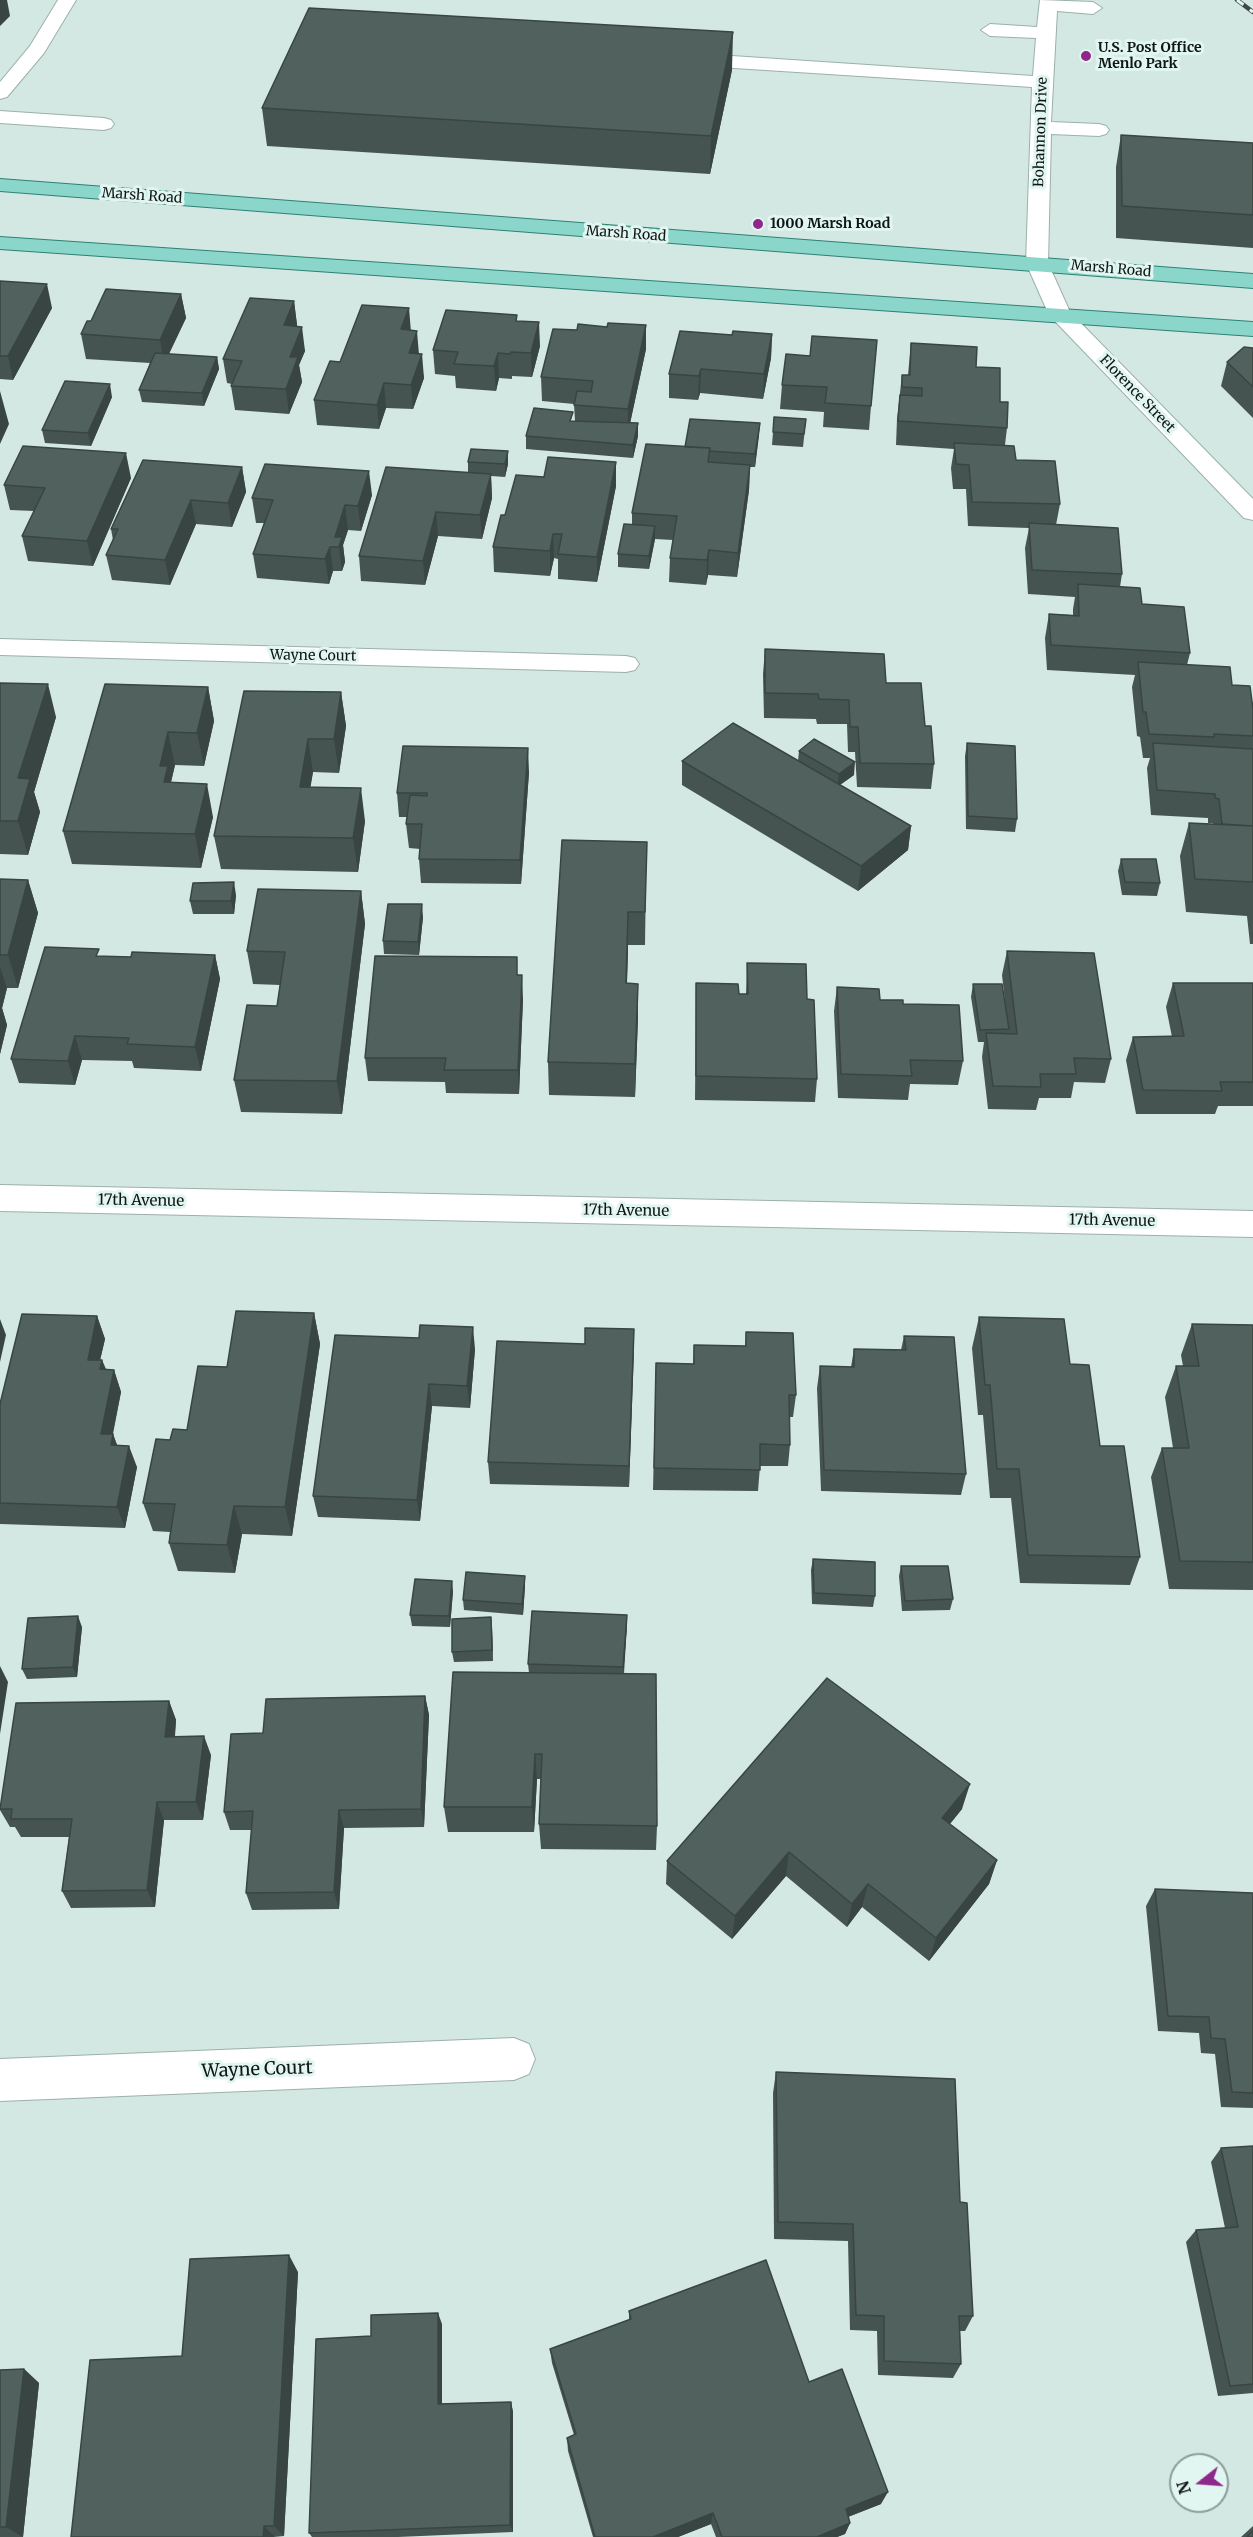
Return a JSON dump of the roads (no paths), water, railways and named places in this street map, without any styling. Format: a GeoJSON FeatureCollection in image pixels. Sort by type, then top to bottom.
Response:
{"type":"FeatureCollection","features":[{"type":"Feature","properties":{"kind":"main road","name":"Marsh Road"},"geometry":{"type":"LineString","coordinates":[[0,185],[1253,281]]}},
{"type":"Feature","properties":{"kind":"main road"},"geometry":{"type":"LineString","coordinates":[[0,243],[1253,329]]}},
{"type":"Feature","properties":{"kind":"street"},"geometry":{"type":"LineString","coordinates":[[0,93],[28,64],[46,40],[67,0]]}},
{"type":"Feature","properties":{"kind":"street"},"geometry":{"type":"LineString","coordinates":[[1048,3],[1093,8]]}},
{"type":"Feature","properties":{"kind":"street","name":"Bohannon Drive"},"geometry":{"type":"LineString","coordinates":[[1037,263],[1042,82],[1048,3]]}},
{"type":"Feature","properties":{"kind":"street"},"geometry":{"type":"LineString","coordinates":[[990,30],[1046,33]]}},
{"type":"Feature","properties":{"kind":"street"},"geometry":{"type":"LineString","coordinates":[[674,58],[1042,82]]}},
{"type":"Feature","properties":{"kind":"street"},"geometry":{"type":"LineString","coordinates":[[0,117],[104,124]]}},
{"type":"Feature","properties":{"kind":"street"},"geometry":{"type":"LineString","coordinates":[[1041,128],[1099,130]]}},
{"type":"Feature","properties":{"kind":"street","name":"Florence Street"},"geometry":{"type":"LineString","coordinates":[[1037,263],[1060,315],[1253,513]]}},
{"type":"Feature","properties":{"kind":"street","name":"Wayne Court"},"geometry":{"type":"LineString","coordinates":[[0,647],[626,664]]}},
{"type":"Feature","properties":{"kind":"street","name":"17th Avenue"},"geometry":{"type":"LineString","coordinates":[[0,1198],[1253,1224]]}},
{"type":"Feature","properties":{"kind":"street","name":"Wayne Court"},"geometry":{"type":"LineString","coordinates":[[0,2080],[514,2059]]}},
{"type":"Feature","properties":{"kind":"railway"},"geometry":{"type":"LineString","coordinates":[[1237,0],[1253,12]]}},
{"type":"Feature","properties":{"kind":"place","name":"U.S. Post Office Menlo Park"},"geometry":{"type":"Point","coordinates":[1086,56]}},
{"type":"Feature","properties":{"kind":"place","name":"1000 Marsh Road"},"geometry":{"type":"Point","coordinates":[758,224]}}]}
